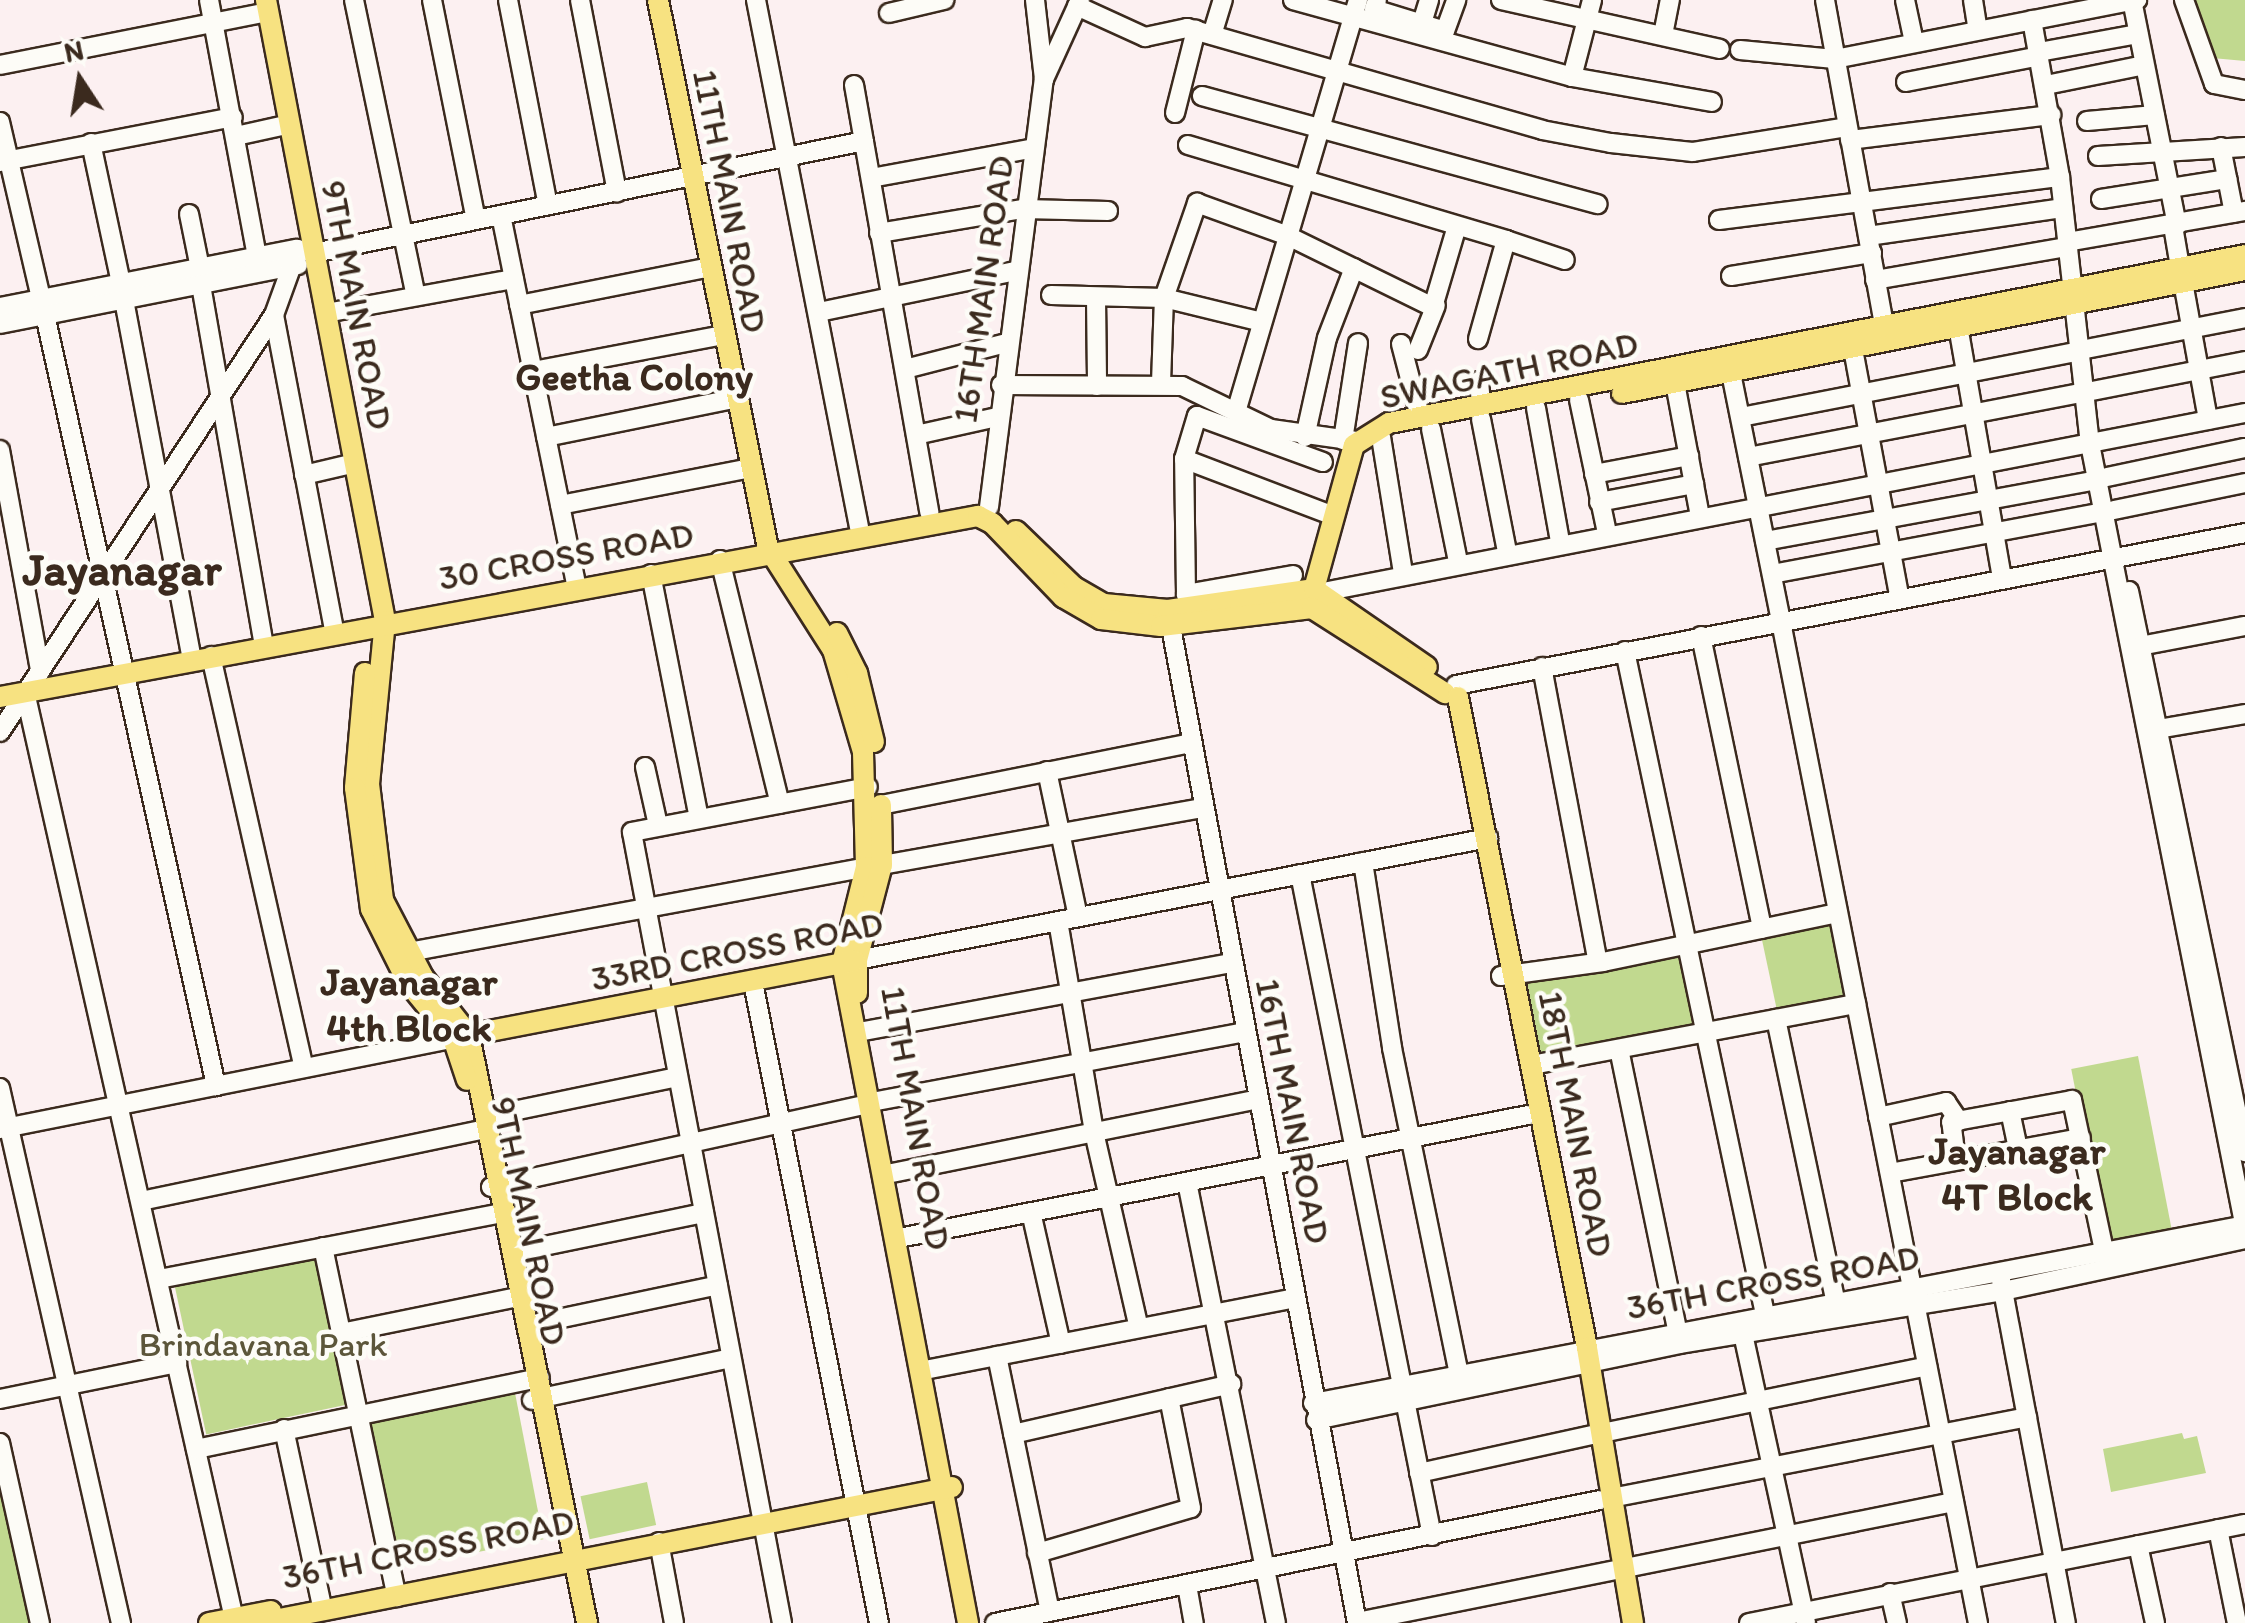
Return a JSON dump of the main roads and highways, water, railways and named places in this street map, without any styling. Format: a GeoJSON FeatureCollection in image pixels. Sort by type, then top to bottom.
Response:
{"type":"FeatureCollection","features":[{"type":"Feature","properties":{"kind":"main road","name":"11TH MAIN ROAD"},"geometry":{"type":"LineString","coordinates":[[658,0],[751,468],[771,548],[833,650],[868,787],[874,866]]}},
{"type":"Feature","properties":{"kind":"main road","name":"9TH MAIN ROAD"},"geometry":{"type":"LineString","coordinates":[[267,6],[385,621],[369,784],[383,900],[409,952],[461,1037],[484,1123],[498,1186],[513,1298],[536,1389],[568,1558],[574,1623]]}},
{"type":"Feature","properties":{"kind":"main road","name":"SWAGATH ROAD"},"geometry":{"type":"LineString","coordinates":[[2182,274],[2245,256]]}},
{"type":"Feature","properties":{"kind":"main road","name":"SWAGATH ROAD"},"geometry":{"type":"LineString","coordinates":[[1319,591],[1334,516],[1362,438],[1885,335],[2074,289],[2245,270]]}},
{"type":"Feature","properties":{"kind":"main road","name":"SWAGATH ROAD"},"geometry":{"type":"LineString","coordinates":[[1481,412],[1536,408],[1853,349],[1885,335],[1958,326],[2074,289]]}},
{"type":"Feature","properties":{"kind":"main road"},"geometry":{"type":"LineString","coordinates":[[771,548],[929,512],[989,507],[1090,598],[1168,618],[1319,591],[1453,692]]}},
{"type":"Feature","properties":{"kind":"main road"},"geometry":{"type":"LineString","coordinates":[[771,548],[978,516],[1085,612],[1117,624],[1312,608],[1453,692]]}},
{"type":"Feature","properties":{"kind":"main road","name":"11TH MAIN ROAD"},"geometry":{"type":"LineString","coordinates":[[771,548],[858,673],[876,752],[881,805],[874,866],[850,962],[872,1102],[946,1484],[980,1623]]}},
{"type":"Feature","properties":{"kind":"main road","name":"30 CROSS ROAD"},"geometry":{"type":"LineString","coordinates":[[0,697],[771,548]]}},
{"type":"Feature","properties":{"kind":"main road","name":"9TH MAIN ROAD"},"geometry":{"type":"LineString","coordinates":[[385,621],[371,638],[356,748],[365,882],[408,983],[461,1037]]}},
{"type":"Feature","properties":{"kind":"main road","name":"18TH MAIN ROAD"},"geometry":{"type":"LineString","coordinates":[[1453,692],[1507,974],[1528,1115],[1582,1357]]}},
{"type":"Feature","properties":{"kind":"main road","name":"11TH MAIN ROAD"},"geometry":{"type":"LineString","coordinates":[[850,962],[864,1030],[872,1102],[892,1172],[930,1369],[968,1623]]}},
{"type":"Feature","properties":{"kind":"main road","name":"33RD CROSS ROAD"},"geometry":{"type":"LineString","coordinates":[[461,1037],[850,962]]}},
{"type":"Feature","properties":{"kind":"main road","name":"18TH MAIN ROAD"},"geometry":{"type":"LineString","coordinates":[[1507,974],[1532,1065],[1605,1499],[1633,1623]]}},
{"type":"Feature","properties":{"kind":"main road","name":"9TH MAIN ROAD"},"geometry":{"type":"LineString","coordinates":[[502,1212],[515,1252],[536,1389]]}},
{"type":"Feature","properties":{"kind":"main road","name":"36TH CROSS ROAD"},"geometry":{"type":"LineString","coordinates":[[209,1623],[322,1607],[946,1484]]}},
{"type":"Feature","properties":{"kind":"main road","name":"9TH MAIN ROAD"},"geometry":{"type":"LineString","coordinates":[[568,1558],[587,1623]]}},
{"type":"Feature","properties":{"kind":"main road","name":"18TH MAIN ROAD"},"geometry":{"type":"LineString","coordinates":[[1619,1571],[1624,1623]]}},
{"type":"Feature","properties":{"kind":"main road","name":"36TH CROSS ROAD"},"geometry":{"type":"LineString","coordinates":[[259,1623],[322,1607]]}},
{"type":"Feature","properties":{"kind":"district","name":"Geetha Colony"},"geometry":{"type":"Point","coordinates":[634,378]}},
{"type":"Feature","properties":{"kind":"district","name":"Jayanagar"},"geometry":{"type":"Point","coordinates":[122,570]}},
{"type":"Feature","properties":{"kind":"district","name":"Jayanagar 4th Block"},"geometry":{"type":"Point","coordinates":[409,1004]}},
{"type":"Feature","properties":{"kind":"district","name":"Jayanagar 4T Block"},"geometry":{"type":"Point","coordinates":[2017,1173]}},
{"type":"Feature","properties":{"kind":"park label","name":"Brindavana Park"},"geometry":{"type":"Point","coordinates":[263,1344]}}]}
